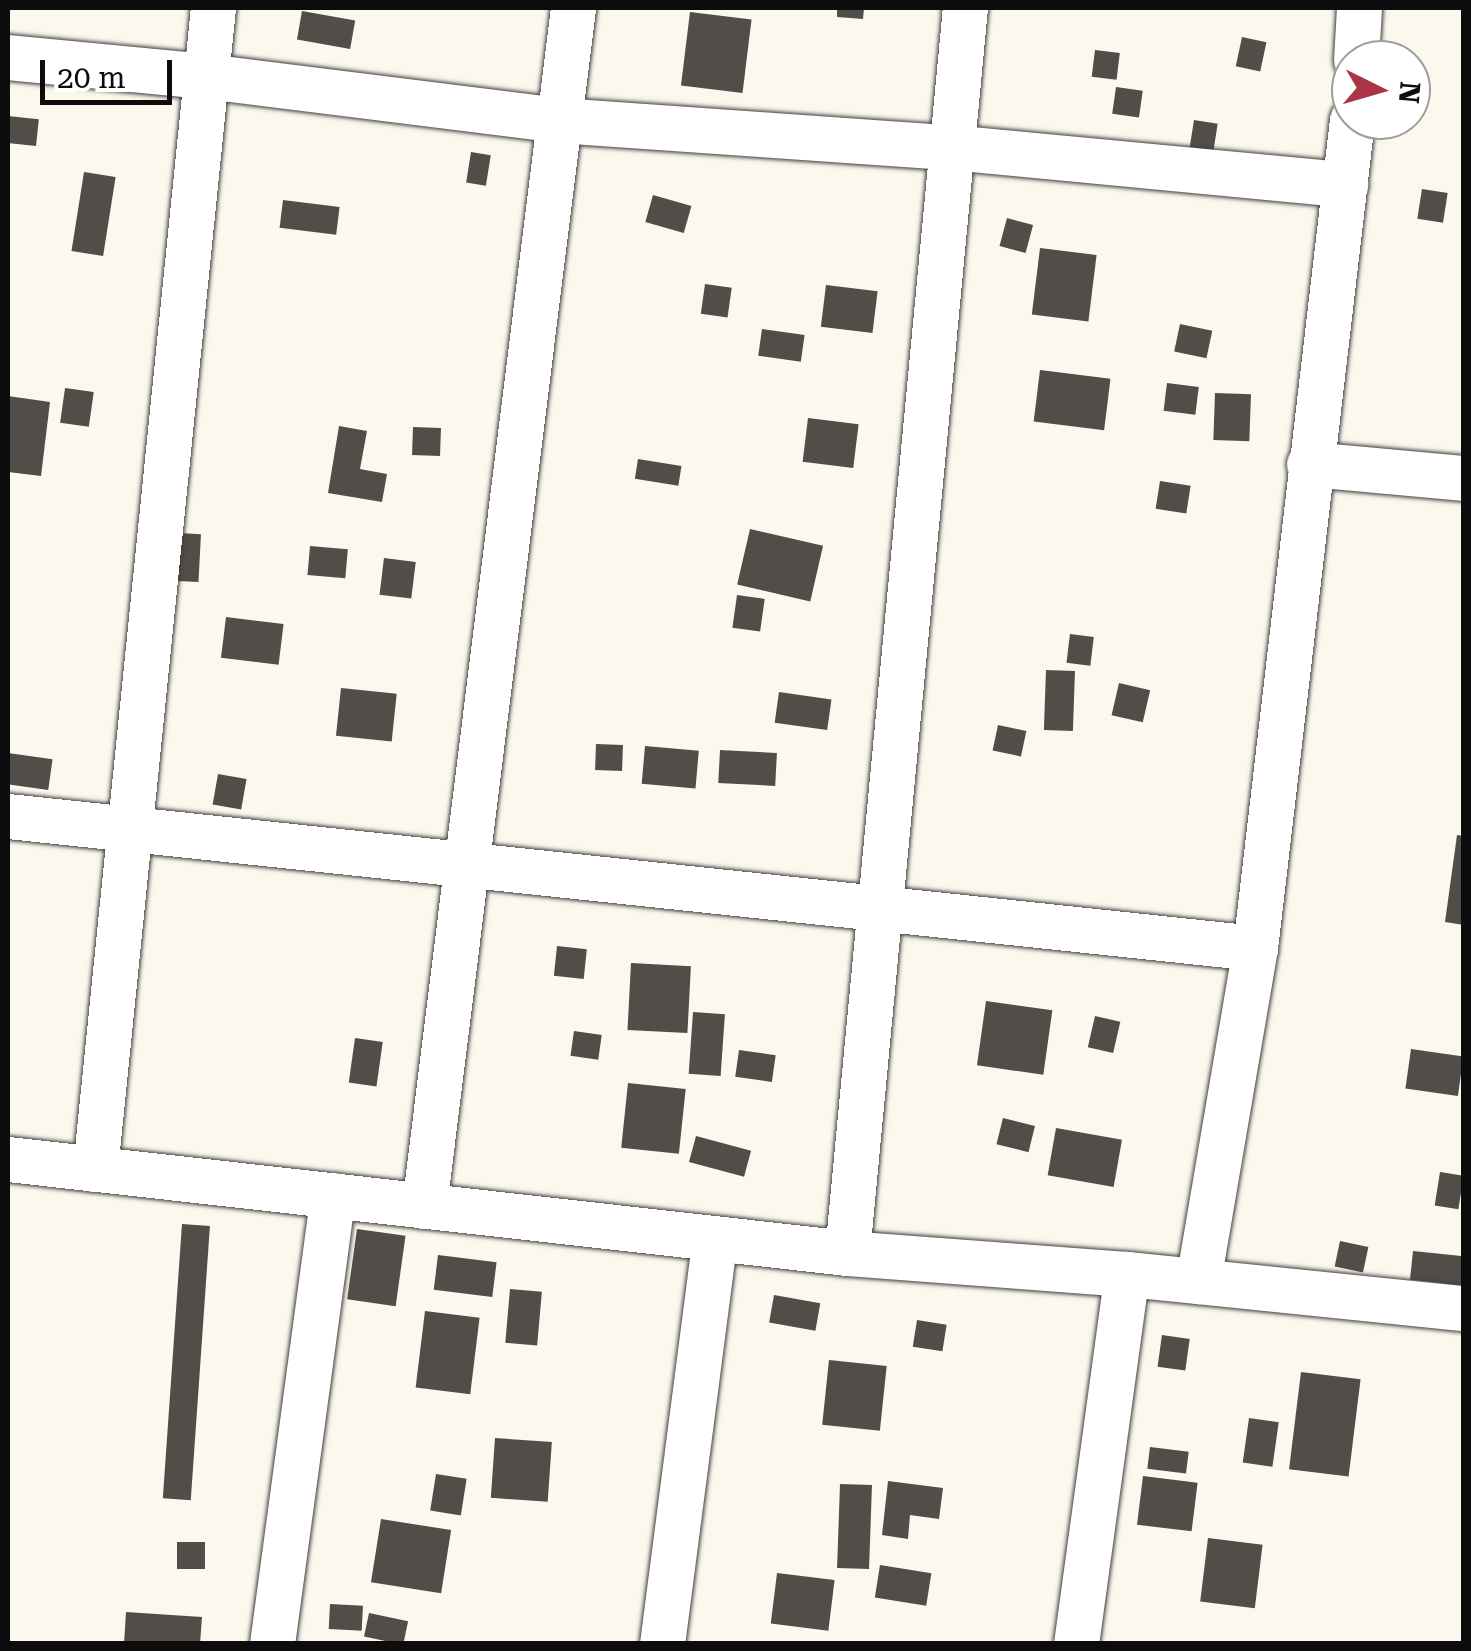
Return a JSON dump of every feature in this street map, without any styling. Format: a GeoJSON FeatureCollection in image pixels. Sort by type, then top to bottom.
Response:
{"type":"FeatureCollection","features":[{"type":"Feature","properties":{"kind":"street"},"geometry":{"type":"LineString","coordinates":[[95,1169],[213,8]]}},
{"type":"Feature","properties":{"kind":"street"},"geometry":{"type":"LineString","coordinates":[[424,1206],[572,8]]}},
{"type":"Feature","properties":{"kind":"street"},"geometry":{"type":"LineString","coordinates":[[847,1253],[964,8]]}},
{"type":"Feature","properties":{"kind":"street"},"geometry":{"type":"LineString","coordinates":[[1357,40],[1359,8]]}},
{"type":"Feature","properties":{"kind":"street"},"geometry":{"type":"LineString","coordinates":[[8,57],[206,76],[560,120],[950,147],[1345,184]]}},
{"type":"Feature","properties":{"kind":"street"},"geometry":{"type":"LineString","coordinates":[[1198,1281],[1254,948],[1308,464],[1350,140]]}},
{"type":"Feature","properties":{"kind":"street"},"geometry":{"type":"LineString","coordinates":[[1308,464],[1464,478]]}},
{"type":"Feature","properties":{"kind":"street"},"geometry":{"type":"LineString","coordinates":[[8,816],[1254,948]]}},
{"type":"Feature","properties":{"kind":"street"},"geometry":{"type":"LineString","coordinates":[[8,1159],[847,1253],[1127,1274],[1464,1308]]}},
{"type":"Feature","properties":{"kind":"street"},"geometry":{"type":"LineString","coordinates":[[272,1644],[333,1196]]}},
{"type":"Feature","properties":{"kind":"street"},"geometry":{"type":"LineString","coordinates":[[662,1644],[715,1238]]}},
{"type":"Feature","properties":{"kind":"street"},"geometry":{"type":"LineString","coordinates":[[1076,1644],[1127,1274]]}},
{"type":"Feature","properties":{"kind":"building"},"geometry":{"type":"Polygon","coordinates":[[[837,8],[864,8],[863,19],[837,17],[837,8]]]}},
{"type":"Feature","properties":{"kind":"building"},"geometry":{"type":"Polygon","coordinates":[[[302,11],[355,20],[350,49],[297,40],[302,11]]]}},
{"type":"Feature","properties":{"kind":"building"},"geometry":{"type":"Polygon","coordinates":[[[690,12],[752,20],[743,93],[681,85],[690,12]]]}},
{"type":"Feature","properties":{"kind":"building"},"geometry":{"type":"Polygon","coordinates":[[[1242,37],[1266,42],[1260,72],[1236,66],[1242,37]]]}},
{"type":"Feature","properties":{"kind":"building"},"geometry":{"type":"Polygon","coordinates":[[[1095,50],[1120,53],[1117,80],[1092,77],[1095,50]]]}},
{"type":"Feature","properties":{"kind":"building"},"geometry":{"type":"Polygon","coordinates":[[[1116,87],[1143,91],[1139,117],[1112,114],[1116,87]]]}},
{"type":"Feature","properties":{"kind":"building"},"geometry":{"type":"Polygon","coordinates":[[[8,116],[39,119],[36,146],[8,143],[8,116]]]}},
{"type":"Feature","properties":{"kind":"building"},"geometry":{"type":"Polygon","coordinates":[[[1194,120],[1218,124],[1213,150],[1190,147],[1194,120]]]}},
{"type":"Feature","properties":{"kind":"building"},"geometry":{"type":"Polygon","coordinates":[[[471,152],[491,155],[486,186],[466,183],[471,152]]]}},
{"type":"Feature","properties":{"kind":"building"},"geometry":{"type":"Polygon","coordinates":[[[84,172],[116,177],[103,256],[71,251],[84,172]]]}},
{"type":"Feature","properties":{"kind":"building"},"geometry":{"type":"Polygon","coordinates":[[[1422,189],[1448,193],[1443,223],[1417,219],[1422,189]]]}},
{"type":"Feature","properties":{"kind":"building"},"geometry":{"type":"Polygon","coordinates":[[[653,195],[691,206],[684,233],[645,222],[653,195]]]}},
{"type":"Feature","properties":{"kind":"building"},"geometry":{"type":"Polygon","coordinates":[[[283,200],[340,207],[336,235],[280,228],[283,200]]]}},
{"type":"Feature","properties":{"kind":"building"},"geometry":{"type":"Polygon","coordinates":[[[1007,218],[1033,225],[1026,253],[999,246],[1007,218]]]}},
{"type":"Feature","properties":{"kind":"building"},"geometry":{"type":"Polygon","coordinates":[[[1040,248],[1097,255],[1088,321],[1032,315],[1040,248]]]}},
{"type":"Feature","properties":{"kind":"building"},"geometry":{"type":"Polygon","coordinates":[[[705,284],[732,288],[728,317],[701,314],[705,284]]]}},
{"type":"Feature","properties":{"kind":"building"},"geometry":{"type":"Polygon","coordinates":[[[826,285],[878,291],[872,333],[821,327],[826,285]]]}},
{"type":"Feature","properties":{"kind":"building"},"geometry":{"type":"Polygon","coordinates":[[[1180,324],[1212,331],[1206,358],[1174,351],[1180,324]]]}},
{"type":"Feature","properties":{"kind":"building"},"geometry":{"type":"Polygon","coordinates":[[[762,329],[805,335],[801,362],[758,356],[762,329]]]}},
{"type":"Feature","properties":{"kind":"building"},"geometry":{"type":"Polygon","coordinates":[[[1040,370],[1110,379],[1104,430],[1034,422],[1040,370]]]}},
{"type":"Feature","properties":{"kind":"building"},"geometry":{"type":"Polygon","coordinates":[[[1167,383],[1199,387],[1195,415],[1164,411],[1167,383]]]}},
{"type":"Feature","properties":{"kind":"building"},"geometry":{"type":"Polygon","coordinates":[[[65,388],[94,392],[89,427],[60,423],[65,388]]]}},
{"type":"Feature","properties":{"kind":"building"},"geometry":{"type":"Polygon","coordinates":[[[1215,393],[1251,394],[1249,441],[1213,440],[1215,393]]]}},
{"type":"Feature","properties":{"kind":"building"},"geometry":{"type":"Polygon","coordinates":[[[8,396],[50,402],[41,476],[8,472],[8,396]]]}},
{"type":"Feature","properties":{"kind":"building"},"geometry":{"type":"Polygon","coordinates":[[[808,418],[859,424],[853,468],[803,462],[808,418]]]}},
{"type":"Feature","properties":{"kind":"building"},"geometry":{"type":"Polygon","coordinates":[[[339,426],[367,431],[360,469],[387,474],[382,502],[328,493],[339,426]]]}},
{"type":"Feature","properties":{"kind":"building"},"geometry":{"type":"Polygon","coordinates":[[[413,427],[441,428],[440,456],[412,455],[413,427]]]}},
{"type":"Feature","properties":{"kind":"building"},"geometry":{"type":"Polygon","coordinates":[[[638,459],[681,466],[678,486],[635,479],[638,459]]]}},
{"type":"Feature","properties":{"kind":"building"},"geometry":{"type":"Polygon","coordinates":[[[1160,481],[1191,486],[1186,514],[1156,509],[1160,481]]]}},
{"type":"Feature","properties":{"kind":"building"},"geometry":{"type":"Polygon","coordinates":[[[750,529],[823,546],[810,601],[737,585],[750,529]]]}},
{"type":"Feature","properties":{"kind":"building"},"geometry":{"type":"Polygon","coordinates":[[[179,533],[201,534],[198,582],[176,581],[179,533]]]}},
{"type":"Feature","properties":{"kind":"building"},"geometry":{"type":"Polygon","coordinates":[[[310,546],[348,549],[345,578],[307,575],[310,546]]]}},
{"type":"Feature","properties":{"kind":"building"},"geometry":{"type":"Polygon","coordinates":[[[384,558],[416,562],[411,599],[379,595],[384,558]]]}},
{"type":"Feature","properties":{"kind":"building"},"geometry":{"type":"Polygon","coordinates":[[[737,595],[765,599],[760,632],[732,628],[737,595]]]}},
{"type":"Feature","properties":{"kind":"building"},"geometry":{"type":"Polygon","coordinates":[[[226,617],[284,624],[279,665],[221,658],[226,617]]]}},
{"type":"Feature","properties":{"kind":"building"},"geometry":{"type":"Polygon","coordinates":[[[1070,634],[1094,637],[1090,666],[1066,663],[1070,634]]]}},
{"type":"Feature","properties":{"kind":"building"},"geometry":{"type":"Polygon","coordinates":[[[1046,670],[1075,671],[1073,731],[1044,730],[1046,670]]]}},
{"type":"Feature","properties":{"kind":"building"},"geometry":{"type":"Polygon","coordinates":[[[1119,683],[1150,690],[1143,722],[1112,715],[1119,683]]]}},
{"type":"Feature","properties":{"kind":"building"},"geometry":{"type":"Polygon","coordinates":[[[341,688],[397,694],[392,742],[336,736],[341,688]]]}},
{"type":"Feature","properties":{"kind":"building"},"geometry":{"type":"Polygon","coordinates":[[[779,692],[831,699],[827,730],[775,723],[779,692]]]}},
{"type":"Feature","properties":{"kind":"building"},"geometry":{"type":"Polygon","coordinates":[[[998,725],[1026,731],[1021,756],[993,750],[998,725]]]}},
{"type":"Feature","properties":{"kind":"building"},"geometry":{"type":"Polygon","coordinates":[[[596,744],[623,745],[622,771],[595,770],[596,744]]]}},
{"type":"Feature","properties":{"kind":"building"},"geometry":{"type":"Polygon","coordinates":[[[645,746],[699,751],[695,789],[642,784],[645,746]]]}},
{"type":"Feature","properties":{"kind":"building"},"geometry":{"type":"Polygon","coordinates":[[[720,750],[777,753],[775,786],[718,783],[720,750]]]}},
{"type":"Feature","properties":{"kind":"building"},"geometry":{"type":"Polygon","coordinates":[[[8,753],[53,759],[48,790],[8,784],[8,753]]]}},
{"type":"Feature","properties":{"kind":"building"},"geometry":{"type":"Polygon","coordinates":[[[218,774],[247,779],[241,810],[213,805],[218,774]]]}},
{"type":"Feature","properties":{"kind":"building"},"geometry":{"type":"Polygon","coordinates":[[[1457,835],[1464,836],[1464,925],[1445,922],[1457,835]]]}},
{"type":"Feature","properties":{"kind":"building"},"geometry":{"type":"Polygon","coordinates":[[[557,946],[587,949],[584,979],[554,976],[557,946]]]}},
{"type":"Feature","properties":{"kind":"building"},"geometry":{"type":"Polygon","coordinates":[[[631,963],[691,966],[687,1033],[627,1030],[631,963]]]}},
{"type":"Feature","properties":{"kind":"building"},"geometry":{"type":"Polygon","coordinates":[[[986,1001],[1052,1010],[1043,1075],[977,1065],[986,1001]]]}},
{"type":"Feature","properties":{"kind":"building"},"geometry":{"type":"Polygon","coordinates":[[[693,1012],[725,1014],[721,1076],[689,1074],[693,1012]]]}},
{"type":"Feature","properties":{"kind":"building"},"geometry":{"type":"Polygon","coordinates":[[[1095,1016],[1120,1022],[1113,1053],[1088,1047],[1095,1016]]]}},
{"type":"Feature","properties":{"kind":"building"},"geometry":{"type":"Polygon","coordinates":[[[574,1031],[602,1035],[598,1060],[571,1056],[574,1031]]]}},
{"type":"Feature","properties":{"kind":"building"},"geometry":{"type":"Polygon","coordinates":[[[355,1038],[383,1042],[376,1086],[349,1083],[355,1038]]]}},
{"type":"Feature","properties":{"kind":"building"},"geometry":{"type":"Polygon","coordinates":[[[1411,1049],[1463,1056],[1458,1096],[1405,1089],[1411,1049]]]}},
{"type":"Feature","properties":{"kind":"building"},"geometry":{"type":"Polygon","coordinates":[[[739,1050],[776,1055],[772,1082],[735,1077],[739,1050]]]}},
{"type":"Feature","properties":{"kind":"building"},"geometry":{"type":"Polygon","coordinates":[[[628,1083],[686,1089],[679,1154],[621,1148],[628,1083]]]}},
{"type":"Feature","properties":{"kind":"building"},"geometry":{"type":"Polygon","coordinates":[[[1003,1118],[1035,1126],[1028,1152],[996,1144],[1003,1118]]]}},
{"type":"Feature","properties":{"kind":"building"},"geometry":{"type":"Polygon","coordinates":[[[1056,1128],[1122,1140],[1114,1187],[1048,1175],[1056,1128]]]}},
{"type":"Feature","properties":{"kind":"building"},"geometry":{"type":"Polygon","coordinates":[[[696,1136],[751,1151],[744,1177],[689,1162],[696,1136]]]}},
{"type":"Feature","properties":{"kind":"building"},"geometry":{"type":"Polygon","coordinates":[[[1440,1172],[1464,1176],[1458,1209],[1435,1206],[1440,1172]]]}},
{"type":"Feature","properties":{"kind":"building"},"geometry":{"type":"Polygon","coordinates":[[[182,1224],[210,1226],[191,1500],[163,1498],[182,1224]]]}},
{"type":"Feature","properties":{"kind":"building"},"geometry":{"type":"Polygon","coordinates":[[[357,1229],[406,1236],[396,1306],[347,1299],[357,1229]]]}},
{"type":"Feature","properties":{"kind":"building"},"geometry":{"type":"Polygon","coordinates":[[[1340,1241],[1368,1247],[1363,1272],[1335,1266],[1340,1241]]]}},
{"type":"Feature","properties":{"kind":"building"},"geometry":{"type":"Polygon","coordinates":[[[1413,1251],[1464,1256],[1461,1285],[1410,1280],[1413,1251]]]}},
{"type":"Feature","properties":{"kind":"building"},"geometry":{"type":"Polygon","coordinates":[[[438,1255],[497,1262],[492,1297],[434,1290],[438,1255]]]}},
{"type":"Feature","properties":{"kind":"building"},"geometry":{"type":"Polygon","coordinates":[[[510,1289],[542,1292],[537,1346],[505,1343],[510,1289]]]}},
{"type":"Feature","properties":{"kind":"building"},"geometry":{"type":"Polygon","coordinates":[[[774,1295],[820,1303],[815,1331],[769,1323],[774,1295]]]}},
{"type":"Feature","properties":{"kind":"building"},"geometry":{"type":"Polygon","coordinates":[[[425,1311],[480,1318],[470,1394],[416,1387],[425,1311]]]}},
{"type":"Feature","properties":{"kind":"building"},"geometry":{"type":"Polygon","coordinates":[[[917,1320],[947,1325],[942,1351],[913,1347],[917,1320]]]}},
{"type":"Feature","properties":{"kind":"building"},"geometry":{"type":"Polygon","coordinates":[[[1162,1335],[1190,1339],[1185,1371],[1158,1367],[1162,1335]]]}},
{"type":"Feature","properties":{"kind":"building"},"geometry":{"type":"Polygon","coordinates":[[[829,1360],[887,1366],[880,1431],[822,1425],[829,1360]]]}},
{"type":"Feature","properties":{"kind":"building"},"geometry":{"type":"Polygon","coordinates":[[[1301,1372],[1361,1379],[1349,1477],[1289,1469],[1301,1372]]]}},
{"type":"Feature","properties":{"kind":"building"},"geometry":{"type":"Polygon","coordinates":[[[1249,1418],[1279,1422],[1272,1467],[1243,1463],[1249,1418]]]}},
{"type":"Feature","properties":{"kind":"building"},"geometry":{"type":"Polygon","coordinates":[[[495,1438],[552,1442],[548,1502],[491,1498],[495,1438]]]}},
{"type":"Feature","properties":{"kind":"building"},"geometry":{"type":"Polygon","coordinates":[[[1150,1447],[1189,1452],[1186,1474],[1147,1469],[1150,1447]]]}},
{"type":"Feature","properties":{"kind":"building"},"geometry":{"type":"Polygon","coordinates":[[[436,1474],[467,1479],[461,1515],[430,1511],[436,1474]]]}},
{"type":"Feature","properties":{"kind":"building"},"geometry":{"type":"Polygon","coordinates":[[[1143,1476],[1198,1483],[1192,1531],[1137,1525],[1143,1476]]]}},
{"type":"Feature","properties":{"kind":"building"},"geometry":{"type":"Polygon","coordinates":[[[888,1481],[943,1488],[939,1519],[910,1515],[908,1539],[882,1535],[888,1481]]]}},
{"type":"Feature","properties":{"kind":"building"},"geometry":{"type":"Polygon","coordinates":[[[840,1484],[872,1485],[869,1569],[837,1568],[840,1484]]]}},
{"type":"Feature","properties":{"kind":"building"},"geometry":{"type":"Polygon","coordinates":[[[381,1519],[451,1530],[441,1593],[371,1582],[381,1519]]]}},
{"type":"Feature","properties":{"kind":"building"},"geometry":{"type":"Polygon","coordinates":[[[1208,1538],[1263,1545],[1255,1608],[1200,1602],[1208,1538]]]}},
{"type":"Feature","properties":{"kind":"building"},"geometry":{"type":"Polygon","coordinates":[[[177,1542],[205,1542],[205,1569],[177,1569],[177,1542]]]}},
{"type":"Feature","properties":{"kind":"building"},"geometry":{"type":"Polygon","coordinates":[[[880,1565],[931,1573],[926,1606],[875,1598],[880,1565]]]}},
{"type":"Feature","properties":{"kind":"building"},"geometry":{"type":"Polygon","coordinates":[[[777,1573],[835,1580],[828,1631],[771,1624],[777,1573]]]}},
{"type":"Feature","properties":{"kind":"building"},"geometry":{"type":"Polygon","coordinates":[[[330,1604],[363,1606],[362,1631],[329,1629],[330,1604]]]}},
{"type":"Feature","properties":{"kind":"building"},"geometry":{"type":"Polygon","coordinates":[[[126,1612],[202,1617],[200,1644],[124,1644],[126,1612]]]}},
{"type":"Feature","properties":{"kind":"building"},"geometry":{"type":"Polygon","coordinates":[[[369,1613],[408,1621],[403,1644],[364,1636],[369,1613]]]}}]}
